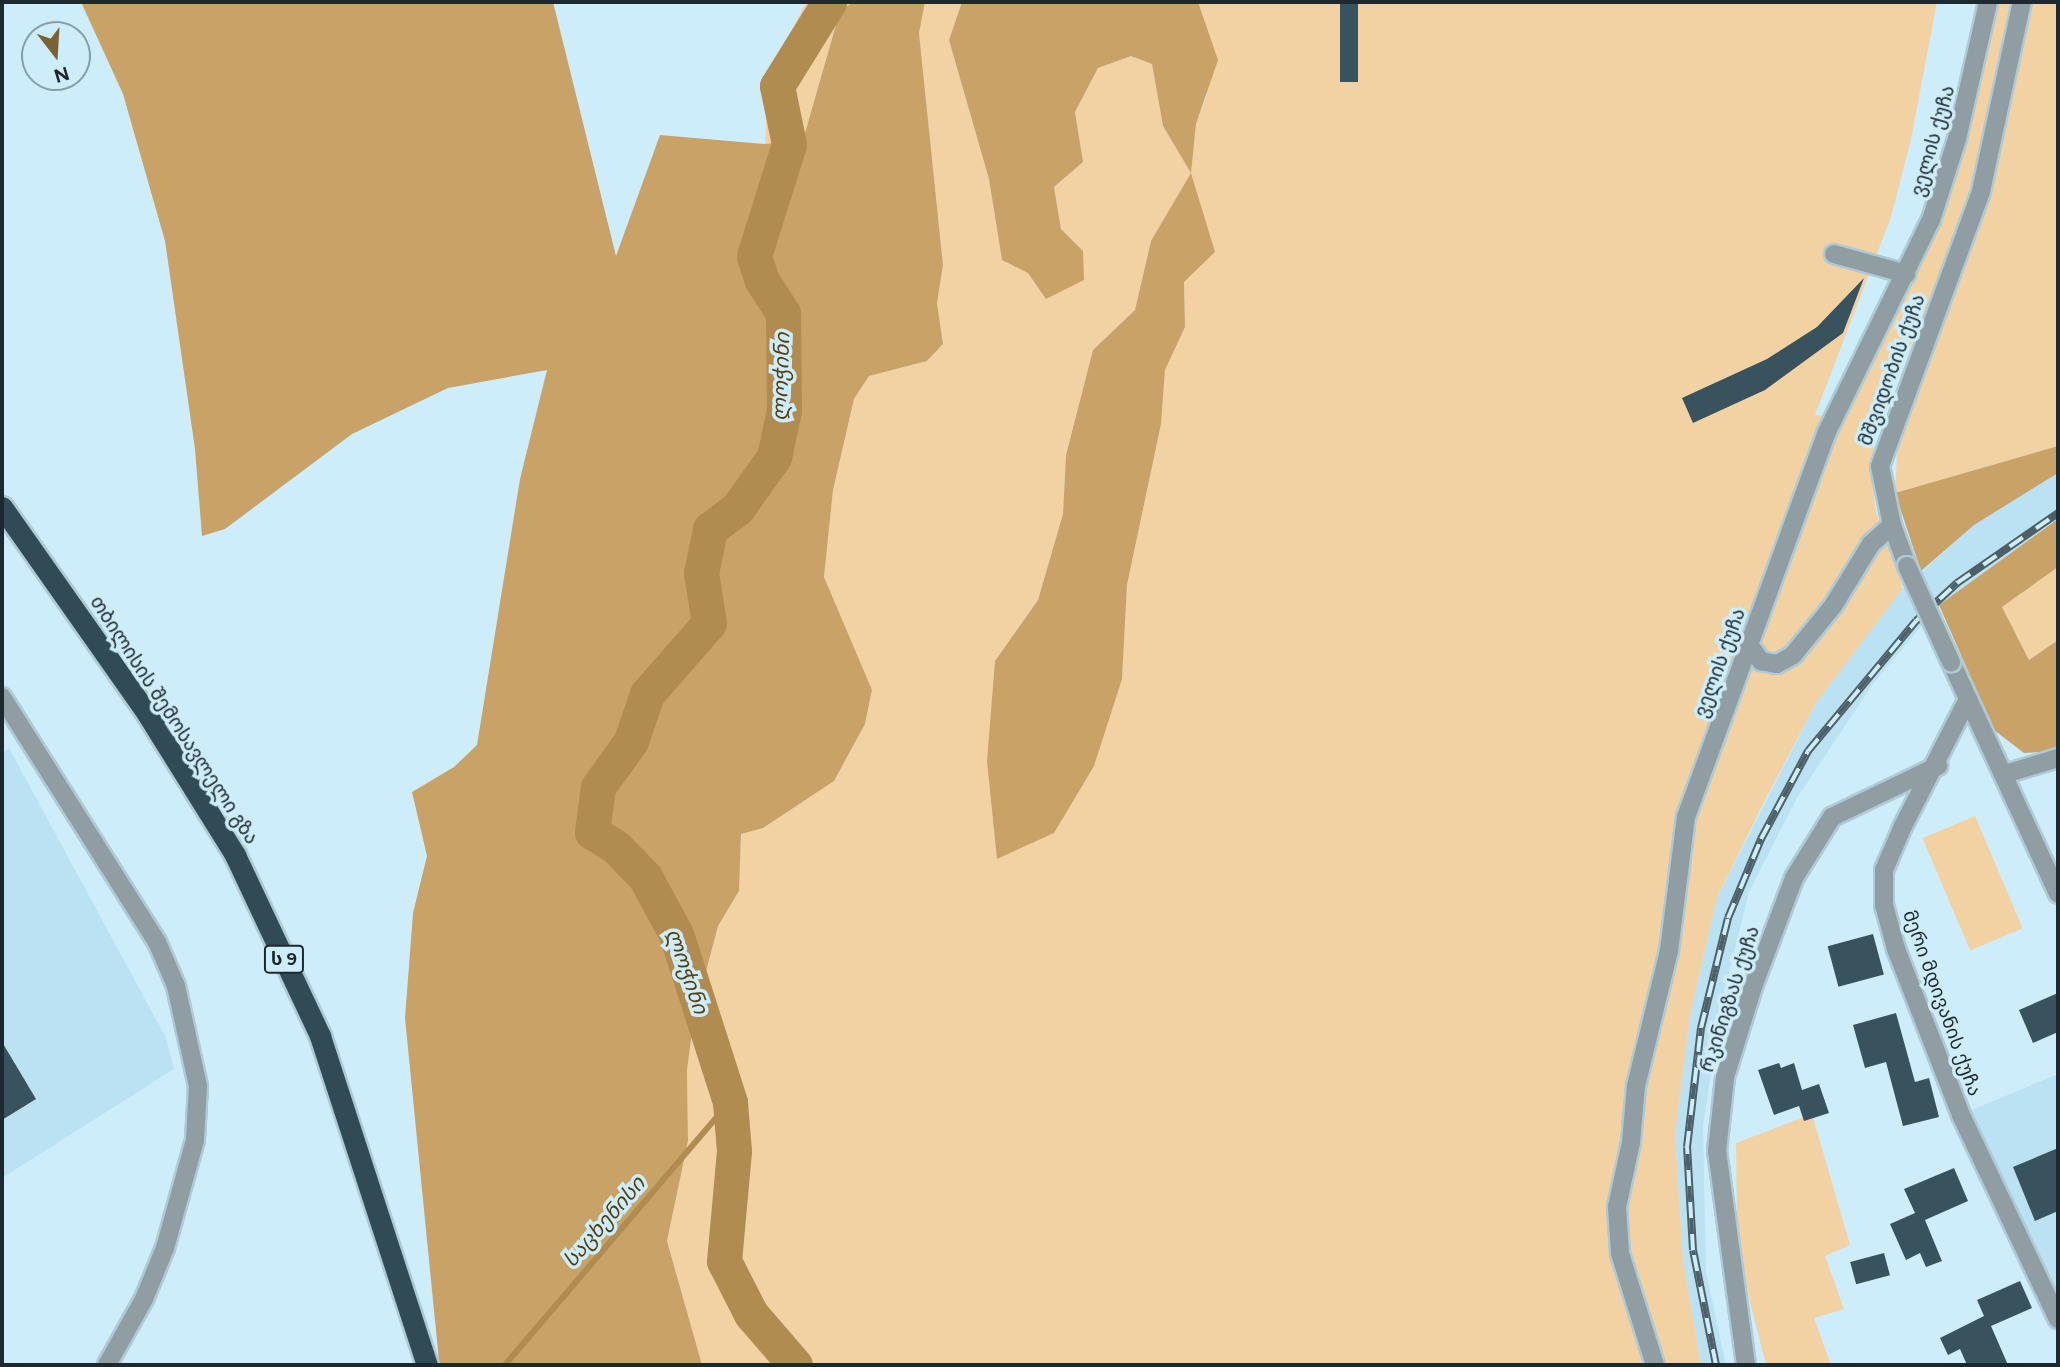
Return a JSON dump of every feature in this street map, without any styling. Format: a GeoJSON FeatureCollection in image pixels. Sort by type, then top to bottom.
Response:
{"type":"FeatureCollection","features":[{"type":"Feature","properties":{"kind":"highway","name":"თბილისის შემოსავლელი გზა"},"geometry":{"type":"LineString","coordinates":[[2,507],[148,715],[235,855],[320,1036],[427,1365]]}},
{"type":"Feature","properties":{"kind":"street","name":"ველის ქუჩა"},"geometry":{"type":"LineString","coordinates":[[1655,1365],[1620,1253],[1617,1207],[1631,1142],[1636,1086],[1669,951],[1686,817],[1826,434],[1931,220],[1957,139],[1989,2]]}},
{"type":"Feature","properties":{"kind":"street","name":"მშვიდობის ქუჩა"},"geometry":{"type":"LineString","coordinates":[[2022,2],[1981,191],[1880,466],[1892,525],[1907,566],[2058,894]]}},
{"type":"Feature","properties":{"kind":"street"},"geometry":{"type":"LineString","coordinates":[[1834,254],[1906,274]]}},
{"type":"Feature","properties":{"kind":"street"},"geometry":{"type":"LineString","coordinates":[[1750,646],[1761,661],[1777,664],[1793,655],[1833,606],[1871,544],[1892,525]]}},
{"type":"Feature","properties":{"kind":"street"},"geometry":{"type":"LineString","coordinates":[[2,697],[157,942],[176,986],[198,1086],[195,1140],[165,1248],[144,1299],[107,1365]]}},
{"type":"Feature","properties":{"kind":"street","name":"მერი მდივანის ქუჩა"},"geometry":{"type":"LineString","coordinates":[[1968,699],[1938,765],[1903,826],[1884,870],[1884,905],[1896,949],[1961,1115],[2058,1319]]}},
{"type":"Feature","properties":{"kind":"street"},"geometry":{"type":"LineString","coordinates":[[2005,774],[2058,758]]}},
{"type":"Feature","properties":{"kind":"street","name":"რკინიგზას ქუჩა"},"geometry":{"type":"LineString","coordinates":[[1746,1365],[1717,1151],[1725,1077],[1750,998],[1794,878],[1832,817],[1938,765]]}},
{"type":"Feature","properties":{"kind":"shaded area"},"geometry":{"type":"Polygon","coordinates":[[[81,2],[553,2],[616,256],[660,135],[765,144],[803,140],[840,11],[853,2],[925,2],[919,33],[943,265],[937,303],[943,344],[927,361],[869,376],[854,399],[833,490],[824,577],[872,690],[865,724],[834,781],[763,828],[741,834],[739,891],[718,926],[694,1017],[687,1070],[688,1141],[667,1241],[702,1365],[440,1365],[439,1361],[405,1018],[413,913],[427,856],[412,792],[454,767],[477,745],[520,479],[547,370],[448,388],[352,434],[225,529],[202,536],[195,449],[165,241],[123,94],[81,2]]]}},
{"type":"Feature","properties":{"kind":"shaded area"},"geometry":{"type":"Polygon","coordinates":[[[806,2],[853,2],[840,11],[803,141],[765,144],[768,79],[806,2]]]}},
{"type":"Feature","properties":{"kind":"shaded area"},"geometry":{"type":"Polygon","coordinates":[[[925,2],[962,2],[949,40],[989,179],[1002,259],[1083,251],[1061,229],[1054,187],[1083,162],[1075,112],[1098,68],[1131,56],[1152,64],[1163,126],[1191,172],[1196,124],[1207,95],[1205,24],[1198,2],[1937,2],[1911,139],[1891,217],[1815,415],[1847,417],[1942,172],[1976,2],[2010,2],[1969,202],[1875,435],[1871,472],[1876,512],[1903,588],[1816,703],[1763,804],[1717,898],[1691,1010],[1675,1134],[1683,1260],[1701,1365],[702,1365],[667,1241],[688,1141],[687,1070],[694,1017],[718,926],[739,891],[741,834],[763,828],[834,781],[865,724],[872,691],[824,577],[833,490],[854,399],[869,376],[927,361],[943,344],[937,303],[943,265],[919,33],[925,2]],[[1151,241],[1135,310],[1093,350],[1066,455],[1063,514],[1038,600],[995,661],[1122,679],[1127,585],[1161,424],[1165,370],[1185,327],[1184,282],[1215,251],[1151,241]]]}},
{"type":"Feature","properties":{"kind":"shaded area"},"geometry":{"type":"Polygon","coordinates":[[[962,2],[1198,2],[1218,60],[1196,124],[1191,173],[1163,126],[1152,64],[1131,56],[1098,68],[1075,112],[1083,162],[1054,187],[1061,229],[1083,251],[1084,280],[1046,299],[1028,273],[1002,260],[989,179],[949,40],[962,2]]]}},
{"type":"Feature","properties":{"kind":"shaded area"},"geometry":{"type":"Polygon","coordinates":[[[2032,2],[2058,2],[2058,446],[1895,493],[1897,454],[1932,340],[1989,200],[2032,2]]]}},
{"type":"Feature","properties":{"kind":"shaded area"},"geometry":{"type":"Polygon","coordinates":[[[1191,173],[1215,252],[1184,282],[1185,327],[1165,370],[1161,424],[1127,585],[1122,679],[1094,766],[1054,833],[997,859],[987,761],[995,661],[1038,600],[1063,514],[1066,455],[1093,350],[1135,310],[1151,241],[1191,173]]]}},
{"type":"Feature","properties":{"kind":"shaded area"},"geometry":{"type":"Polygon","coordinates":[[[2058,446],[2058,473],[1974,525],[1921,571],[1895,493],[2058,446]]]}},
{"type":"Feature","properties":{"kind":"shaded area"},"geometry":{"type":"Polygon","coordinates":[[[2058,473],[2058,519],[1939,605],[1873,684],[1797,798],[1749,892],[1722,1001],[1703,1126],[1706,1272],[1726,1365],[1701,1365],[1683,1260],[1675,1134],[1691,1010],[1717,898],[1816,703],[1889,601],[1974,525],[2058,473]]]}},
{"type":"Feature","properties":{"kind":"shaded area"},"geometry":{"type":"Polygon","coordinates":[[[2058,519],[2058,567],[2002,607],[2029,660],[2058,640],[2058,751],[2024,753],[1994,730],[1939,605],[2058,519]]]}},
{"type":"Feature","properties":{"kind":"shaded area"},"geometry":{"type":"Polygon","coordinates":[[[2058,567],[2058,640],[2029,660],[2002,607],[2058,567]]]}},
{"type":"Feature","properties":{"kind":"shaded area"},"geometry":{"type":"Polygon","coordinates":[[[9,748],[166,1038],[174,1069],[2,1178],[2,753],[9,748]]]}},
{"type":"Feature","properties":{"kind":"shaded area"},"geometry":{"type":"Polygon","coordinates":[[[1975,816],[2023,928],[1970,951],[1923,838],[1975,816]]]}},
{"type":"Feature","properties":{"kind":"shaded area"},"geometry":{"type":"Polygon","coordinates":[[[2058,1074],[2058,1304],[1967,1112],[2058,1074]]]}},
{"type":"Feature","properties":{"kind":"shaded area"},"geometry":{"type":"Polygon","coordinates":[[[1812,1114],[1850,1245],[1825,1256],[1844,1309],[1814,1318],[1831,1365],[1766,1365],[1749,1298],[1737,1225],[1736,1143],[1812,1114]]]}},
{"type":"Feature","properties":{"kind":"building"},"geometry":{"type":"Polygon","coordinates":[[[1340,2],[1358,2],[1358,82],[1340,82],[1340,2]]]}},
{"type":"Feature","properties":{"kind":"building"},"geometry":{"type":"Polygon","coordinates":[[[1864,278],[1843,333],[1765,390],[1693,423],[1682,398],[1767,359],[1817,327],[1864,278]]]}},
{"type":"Feature","properties":{"kind":"building"},"geometry":{"type":"Polygon","coordinates":[[[1873,934],[1884,975],[1838,987],[1828,946],[1873,934]]]}},
{"type":"Feature","properties":{"kind":"building"},"geometry":{"type":"Polygon","coordinates":[[[2058,993],[2058,1032],[2033,1043],[2019,1010],[2058,993]]]}},
{"type":"Feature","properties":{"kind":"building"},"geometry":{"type":"Polygon","coordinates":[[[1896,1013],[1915,1082],[1929,1078],[1939,1117],[1903,1126],[1886,1062],[1865,1068],[1853,1025],[1896,1013]]]}},
{"type":"Feature","properties":{"kind":"building"},"geometry":{"type":"Polygon","coordinates":[[[2,1042],[36,1099],[2,1120],[2,1042]]]}},
{"type":"Feature","properties":{"kind":"building"},"geometry":{"type":"Polygon","coordinates":[[[1779,1063],[1781,1068],[1794,1063],[1802,1090],[1819,1084],[1829,1113],[1804,1121],[1799,1106],[1774,1115],[1758,1070],[1779,1063]]]}},
{"type":"Feature","properties":{"kind":"building"},"geometry":{"type":"Polygon","coordinates":[[[2058,1148],[2058,1211],[2035,1221],[2013,1167],[2058,1148]]]}},
{"type":"Feature","properties":{"kind":"building"},"geometry":{"type":"Polygon","coordinates":[[[1954,1168],[1968,1201],[1925,1220],[1942,1261],[1926,1267],[1920,1253],[1906,1260],[1890,1224],[1915,1213],[1904,1189],[1954,1168]]]}},
{"type":"Feature","properties":{"kind":"building"},"geometry":{"type":"Polygon","coordinates":[[[1884,1253],[1890,1275],[1856,1284],[1850,1262],[1884,1253]]]}},
{"type":"Feature","properties":{"kind":"building"},"geometry":{"type":"Polygon","coordinates":[[[2020,1281],[2032,1308],[1991,1326],[2008,1365],[1967,1365],[1960,1349],[1948,1355],[1940,1338],[1984,1316],[1977,1300],[2020,1281]]]}},
{"type":"Feature","properties":{"kind":"waterway","name":"ლოჭინი"},"geometry":{"type":"LineString","coordinates":[[795,1365],[751,1314],[724,1261],[734,1151],[730,1102],[676,934],[645,877],[616,847],[592,832],[598,787],[631,741],[647,694],[709,623],[701,573],[710,529],[737,509],[774,457],[784,410],[783,313],[762,281],[754,256],[789,144],[777,86],[829,2]]}},
{"type":"Feature","properties":{"kind":"waterway","name":"საცხენისი"},"geometry":{"type":"LineString","coordinates":[[505,1365],[730,1102]]}},
{"type":"Feature","properties":{"kind":"railway"},"geometry":{"type":"LineString","coordinates":[[1716,1365],[1693,1250],[1687,1147],[1701,1028],[1728,918],[1761,839],[1808,751],[1916,621],[1957,583],[2058,513]]}}]}
